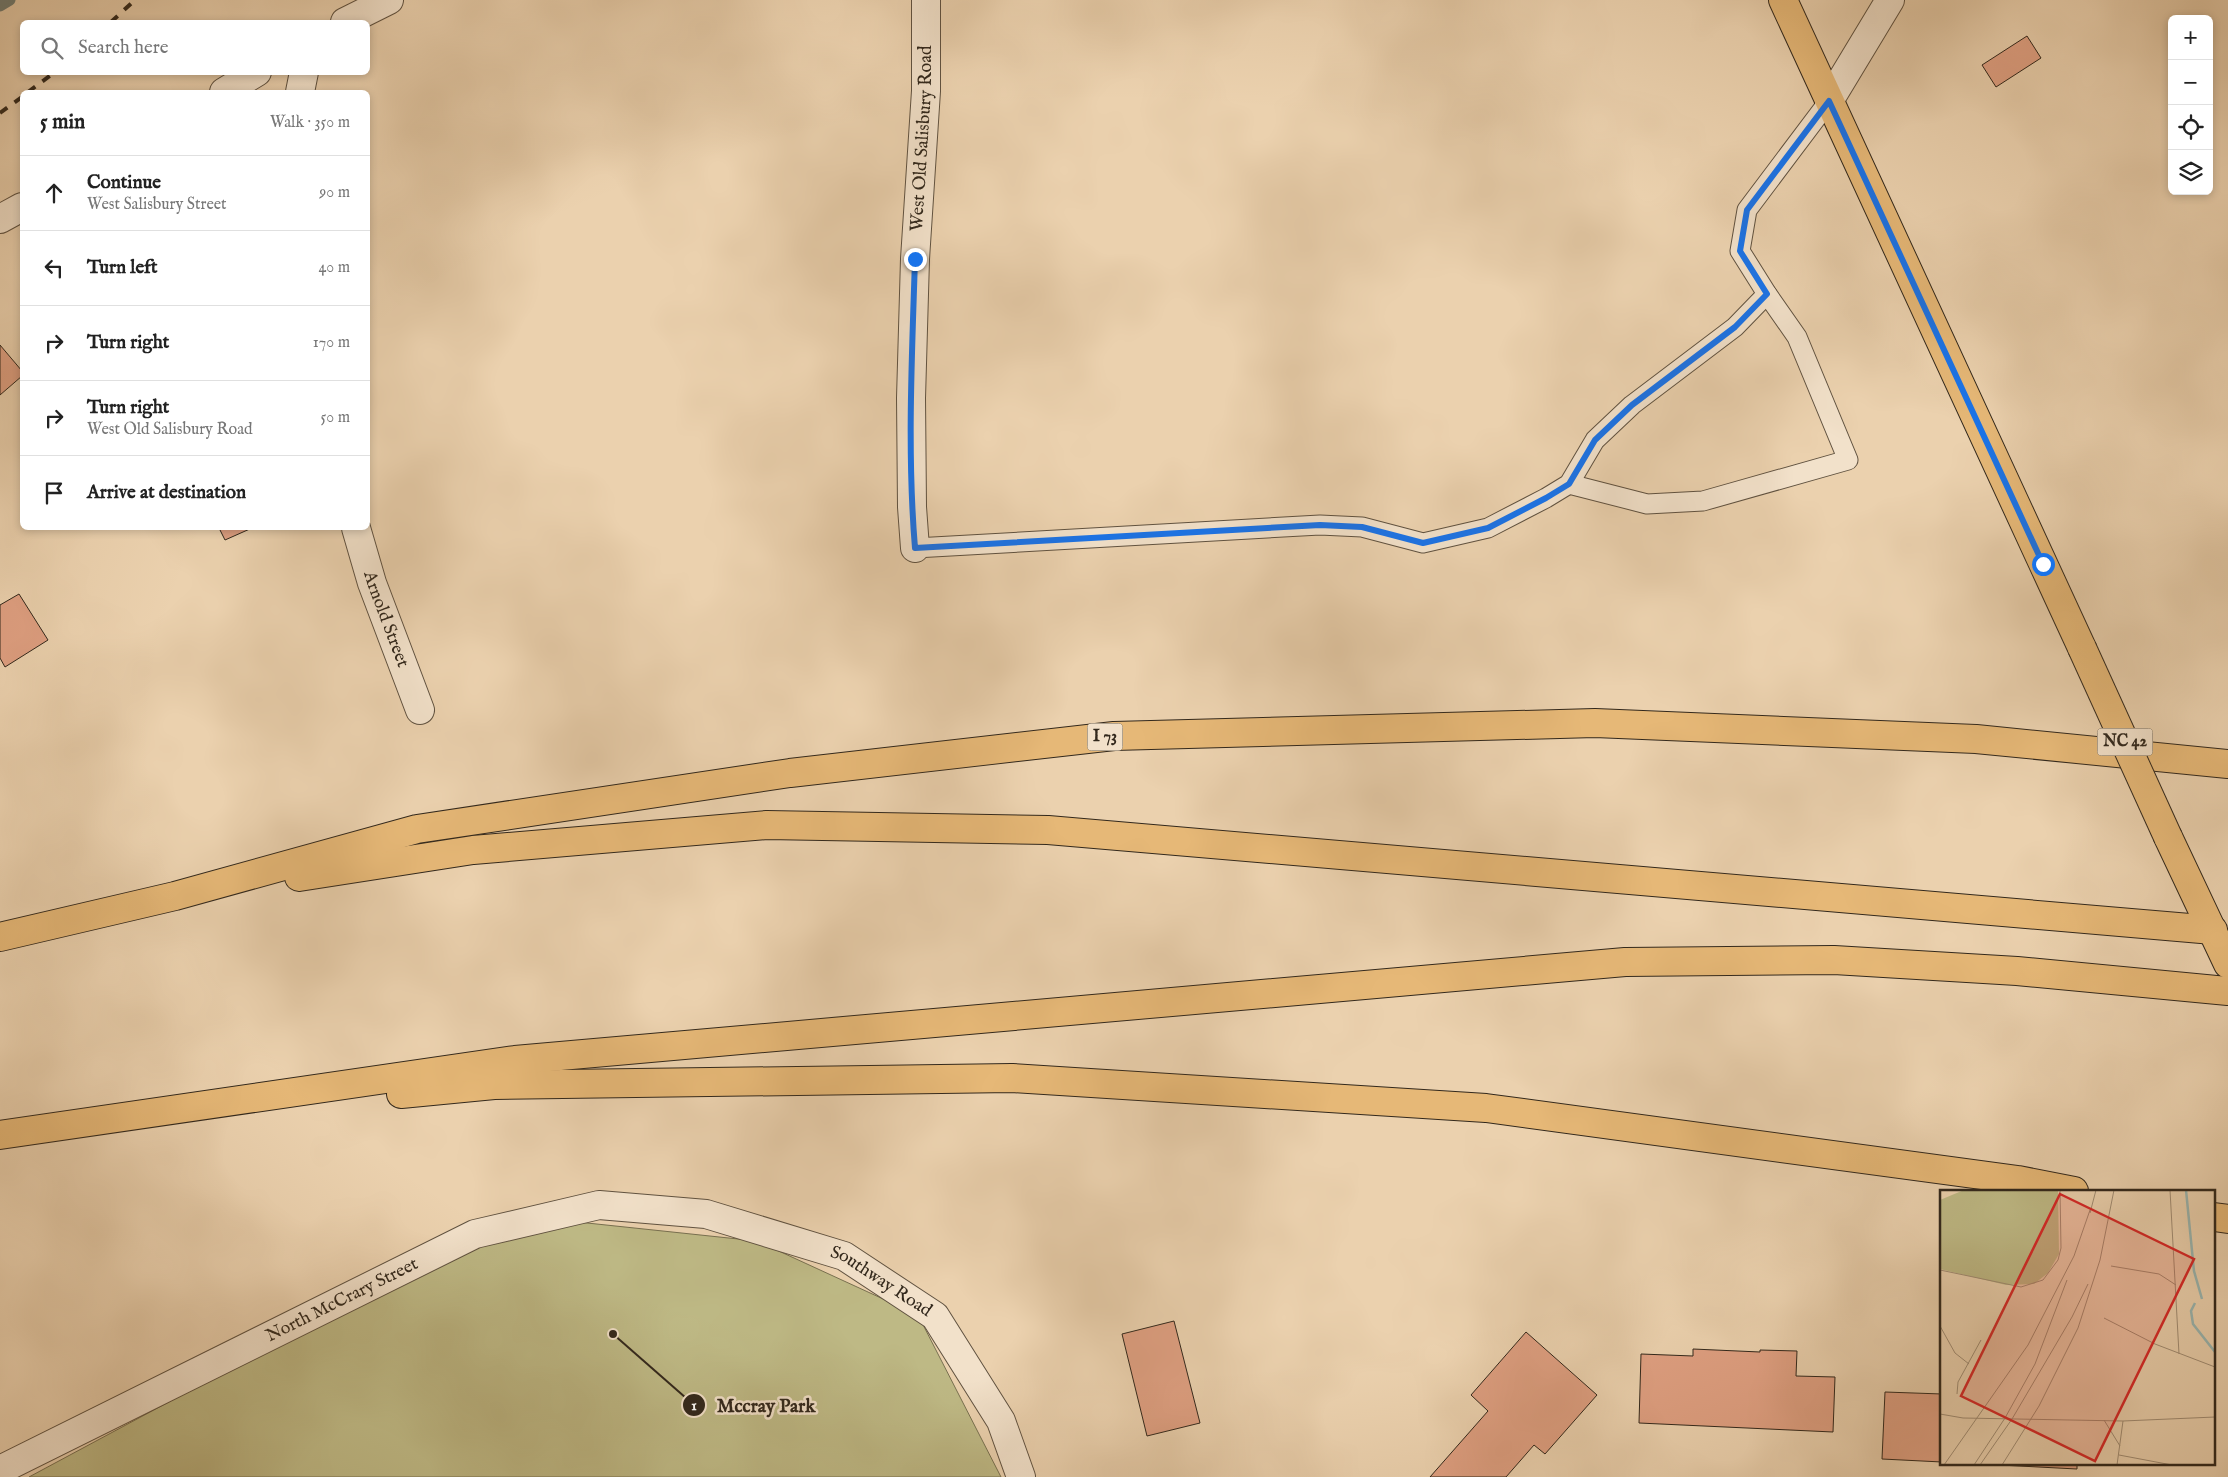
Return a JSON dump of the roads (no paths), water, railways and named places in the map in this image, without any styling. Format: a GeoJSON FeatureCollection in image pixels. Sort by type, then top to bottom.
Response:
{"type":"FeatureCollection","features":[{"type":"Feature","properties":{"kind":"main road","name":"NC 42"},"geometry":{"type":"LineString","coordinates":[[1782,0],[2168,837],[2220,931],[2228,964]]}},
{"type":"Feature","properties":{"kind":"main road","name":"I 73"},"geometry":{"type":"LineString","coordinates":[[0,937],[175,896],[416,829],[790,773],[1114,736],[1596,723],[1976,739],[2228,764]]}},
{"type":"Feature","properties":{"kind":"main road"},"geometry":{"type":"LineString","coordinates":[[175,896],[473,850],[767,825],[1048,830],[2220,931]]}},
{"type":"Feature","properties":{"kind":"main road"},"geometry":{"type":"LineString","coordinates":[[7,1133],[515,1060],[1625,962],[1834,960],[2017,972],[2228,991]]}},
{"type":"Feature","properties":{"kind":"main road"},"geometry":{"type":"LineString","coordinates":[[7,1133],[494,1085],[1012,1078],[1486,1108],[2018,1180],[2069,1190]]}},
{"type":"Feature","properties":{"kind":"street"},"geometry":{"type":"LineString","coordinates":[[349,20],[388,0]]}},
{"type":"Feature","properties":{"kind":"street","name":"West Old Salisbury Road"},"geometry":{"type":"LineString","coordinates":[[915,548],[912,507],[911,398],[915,259],[926,91],[926,0]]}},
{"type":"Feature","properties":{"kind":"street"},"geometry":{"type":"LineString","coordinates":[[1829,101],[1890,0]]}},
{"type":"Feature","properties":{"kind":"street"},"geometry":{"type":"LineString","coordinates":[[227,90],[252,75]]}},
{"type":"Feature","properties":{"kind":"street"},"geometry":{"type":"LineString","coordinates":[[300,90],[303,75]]}},
{"type":"Feature","properties":{"kind":"street"},"geometry":{"type":"LineString","coordinates":[[0,219],[20,208]]}},
{"type":"Feature","properties":{"kind":"street","name":"Arnold Street"},"geometry":{"type":"LineString","coordinates":[[357,530],[372,583],[420,710]]}},
{"type":"Feature","properties":{"kind":"street","name":"North McCrary Street"},"geometry":{"type":"LineString","coordinates":[[0,1470],[475,1234],[600,1205],[706,1214]]}},
{"type":"Feature","properties":{"kind":"street","name":"Southway Road"},"geometry":{"type":"LineString","coordinates":[[706,1214],[844,1256],[934,1316],[1001,1421],[1021,1477]]}},
{"type":"Feature","properties":{"kind":"lane"},"geometry":{"type":"LineString","coordinates":[[1569,484],[1647,504],[1703,501],[1848,460],[1797,337],[1740,251],[1747,210],[1829,101]]}},
{"type":"Feature","properties":{"kind":"lane"},"geometry":{"type":"LineString","coordinates":[[915,548],[1320,525],[1362,527],[1423,543],[1488,528],[1569,484],[1595,440],[1632,405],[1735,327],[1767,294]]}},
{"type":"Feature","properties":{"kind":"waterway"},"geometry":{"type":"LineString","coordinates":[[0,6],[10,0]]}},
{"type":"Feature","properties":{"kind":"railway"},"geometry":{"type":"LineString","coordinates":[[113,20],[135,0]]}},
{"type":"Feature","properties":{"kind":"railway"},"geometry":{"type":"LineString","coordinates":[[31,90],[51,75]]}},
{"type":"Feature","properties":{"kind":"railway"},"geometry":{"type":"LineString","coordinates":[[0,113],[20,98]]}},
{"type":"Feature","properties":{"kind":"place","name":"Mccray Park"},"geometry":{"type":"Point","coordinates":[613,1334]}}]}
